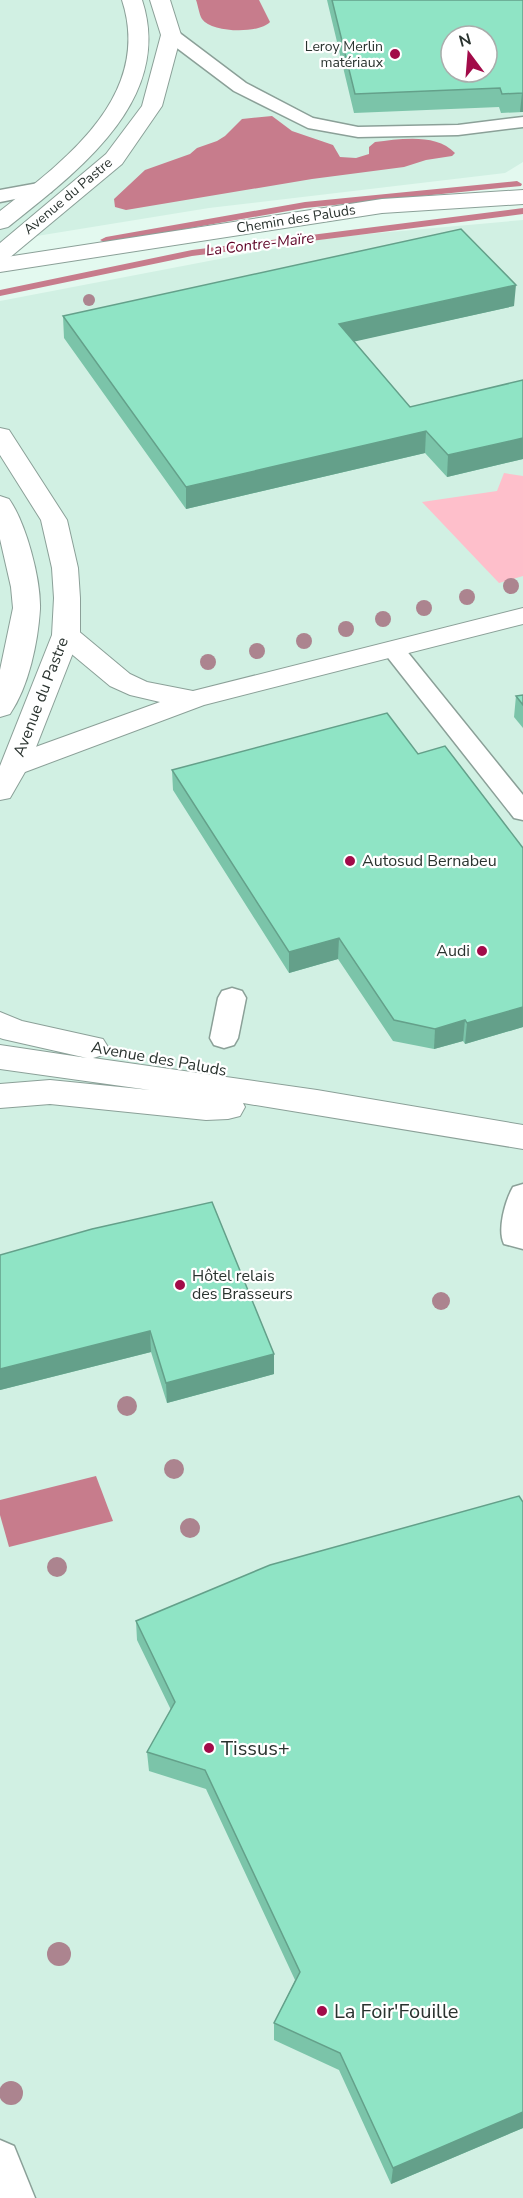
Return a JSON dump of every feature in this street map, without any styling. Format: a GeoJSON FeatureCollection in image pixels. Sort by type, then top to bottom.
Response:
{"type":"FeatureCollection","features":[{"type":"Feature","properties":{"kind":"street","name":"Avenue du Pastre"},"geometry":{"type":"LineString","coordinates":[[0,222],[78,158],[103,130],[128,91],[136,65],[140,28],[132,0]]}},
{"type":"Feature","properties":{"kind":"street"},"geometry":{"type":"LineString","coordinates":[[160,0],[171,34]]}},
{"type":"Feature","properties":{"kind":"street","name":"Avenue du Pastre"},"geometry":{"type":"LineString","coordinates":[[0,254],[114,159],[152,106],[171,34]]}},
{"type":"Feature","properties":{"kind":"street","name":"Chemin des Paluds"},"geometry":{"type":"LineString","coordinates":[[0,266],[382,206],[523,196]]}},
{"type":"Feature","properties":{"kind":"street","name":"Avenue du Pastre"},"geometry":{"type":"LineString","coordinates":[[0,435],[54,520],[65,568],[66,635],[15,765],[0,791]]}},
{"type":"Feature","properties":{"kind":"street","name":"Avenue du Pastre"},"geometry":{"type":"LineString","coordinates":[[0,708],[18,656],[26,599],[3,518]]}},
{"type":"Feature","properties":{"kind":"street"},"geometry":{"type":"LineString","coordinates":[[15,765],[194,699],[523,616]]}},
{"type":"Feature","properties":{"kind":"street"},"geometry":{"type":"LineString","coordinates":[[66,635],[102,668],[120,680],[140,689],[194,699]]}},
{"type":"Feature","properties":{"kind":"street","name":"Avenue des Paluds"},"geometry":{"type":"LineString","coordinates":[[0,1023],[14,1031],[65,1043],[217,1066],[317,1102]]}},
{"type":"Feature","properties":{"kind":"street","name":"Avenue des Paluds"},"geometry":{"type":"LineString","coordinates":[[0,1057],[317,1102],[523,1137]]}},
{"type":"Feature","properties":{"kind":"street","name":"Avenue des Paluds"},"geometry":{"type":"LineString","coordinates":[[0,1096],[50,1092],[206,1108],[317,1102]]}},
{"type":"Feature","properties":{"kind":"lane"},"geometry":{"type":"LineString","coordinates":[[171,34],[240,87],[308,123],[357,132],[458,130],[523,122]]}},
{"type":"Feature","properties":{"kind":"lane"},"geometry":{"type":"LineString","coordinates":[[0,196],[44,188]]}},
{"type":"Feature","properties":{"kind":"lane"},"geometry":{"type":"LineString","coordinates":[[393,650],[523,812]]}},
{"type":"Feature","properties":{"kind":"lane"},"geometry":{"type":"LineString","coordinates":[[224,1038],[232,998]]}},
{"type":"Feature","properties":{"kind":"lane"},"geometry":{"type":"LineString","coordinates":[[520,1242],[523,1196]]}},
{"type":"Feature","properties":{"kind":"lane"},"geometry":{"type":"LineString","coordinates":[[0,2160],[15,2198]]}},
{"type":"Feature","properties":{"kind":"shaded area"},"geometry":{"type":"Polygon","coordinates":[[[0,0],[523,0],[523,162],[505,173],[209,208],[0,242],[0,0]]]}},
{"type":"Feature","properties":{"kind":"shaded area"},"geometry":{"type":"Polygon","coordinates":[[[196,0],[259,0],[270,22],[256,29],[246,30],[215,27],[202,19],[196,0]]]}},
{"type":"Feature","properties":{"kind":"shaded area"},"geometry":{"type":"Polygon","coordinates":[[[272,116],[292,131],[333,145],[340,157],[356,158],[369,154],[369,147],[375,142],[407,139],[438,142],[455,153],[452,156],[426,160],[404,167],[312,179],[126,210],[115,207],[114,199],[145,170],[190,154],[197,148],[217,141],[242,119],[272,116]]]}},
{"type":"Feature","properties":{"kind":"shaded area"},"geometry":{"type":"Polygon","coordinates":[[[523,220],[523,2198],[0,2198],[0,301],[334,237],[523,220]]]}},
{"type":"Feature","properties":{"kind":"shaded area"},"geometry":{"type":"Polygon","coordinates":[[[504,473],[523,476],[523,576],[499,583],[422,502],[497,491],[504,473]]]}},
{"type":"Feature","properties":{"kind":"shaded area"},"geometry":{"type":"Polygon","coordinates":[[[96,1476],[113,1521],[9,1547],[0,1515],[0,1500],[96,1476]]]}},
{"type":"Feature","properties":{"kind":"building","name":"Leroy Merlin matériaux"},"geometry":{"type":"Polygon","coordinates":[[[332,0],[523,0],[523,93],[502,94],[500,88],[355,94],[332,0]]]}},
{"type":"Feature","properties":{"kind":"building"},"geometry":{"type":"Polygon","coordinates":[[[461,229],[516,285],[339,324],[410,407],[523,380],[523,438],[448,455],[426,431],[186,487],[63,316],[461,229]]]}},
{"type":"Feature","properties":{"kind":"building"},"geometry":{"type":"Polygon","coordinates":[[[523,695],[523,705],[516,696],[523,695]]]}},
{"type":"Feature","properties":{"kind":"building"},"geometry":{"type":"Polygon","coordinates":[[[387,713],[418,754],[445,746],[523,848],[523,1007],[467,1023],[465,1020],[435,1029],[394,1020],[339,938],[289,952],[172,770],[387,713]]]}},
{"type":"Feature","properties":{"kind":"building"},"geometry":{"type":"Polygon","coordinates":[[[212,1202],[274,1354],[166,1383],[150,1331],[0,1369],[0,1255],[92,1229],[212,1202]]]}},
{"type":"Feature","properties":{"kind":"building"},"geometry":{"type":"Polygon","coordinates":[[[519,1496],[523,1502],[523,2112],[393,2168],[340,2053],[274,2023],[300,1972],[205,1770],[147,1752],[175,1702],[136,1621],[270,1565],[519,1496]]]}},
{"type":"Feature","properties":{"kind":"waterway"},"geometry":{"type":"LineString","coordinates":[[106,240],[305,205],[517,184]]}},
{"type":"Feature","properties":{"kind":"waterway","name":"La Contre-Maïre"},"geometry":{"type":"LineString","coordinates":[[0,293],[192,253],[523,211]]}},
{"type":"Feature","properties":{"kind":"place","name":"Leroy Merlin matériaux"},"geometry":{"type":"Point","coordinates":[395,54]}},
{"type":"Feature","properties":{"kind":"place","name":"Autosud Bernabeu"},"geometry":{"type":"Point","coordinates":[350,861]}},
{"type":"Feature","properties":{"kind":"place","name":"Audi"},"geometry":{"type":"Point","coordinates":[482,951]}},
{"type":"Feature","properties":{"kind":"place","name":"Hôtel relais des Brasseurs"},"geometry":{"type":"Point","coordinates":[180,1285]}},
{"type":"Feature","properties":{"kind":"place","name":"Tissus+"},"geometry":{"type":"Point","coordinates":[209,1748]}},
{"type":"Feature","properties":{"kind":"place","name":"La Foir'Fouille"},"geometry":{"type":"Point","coordinates":[322,2011]}}]}
